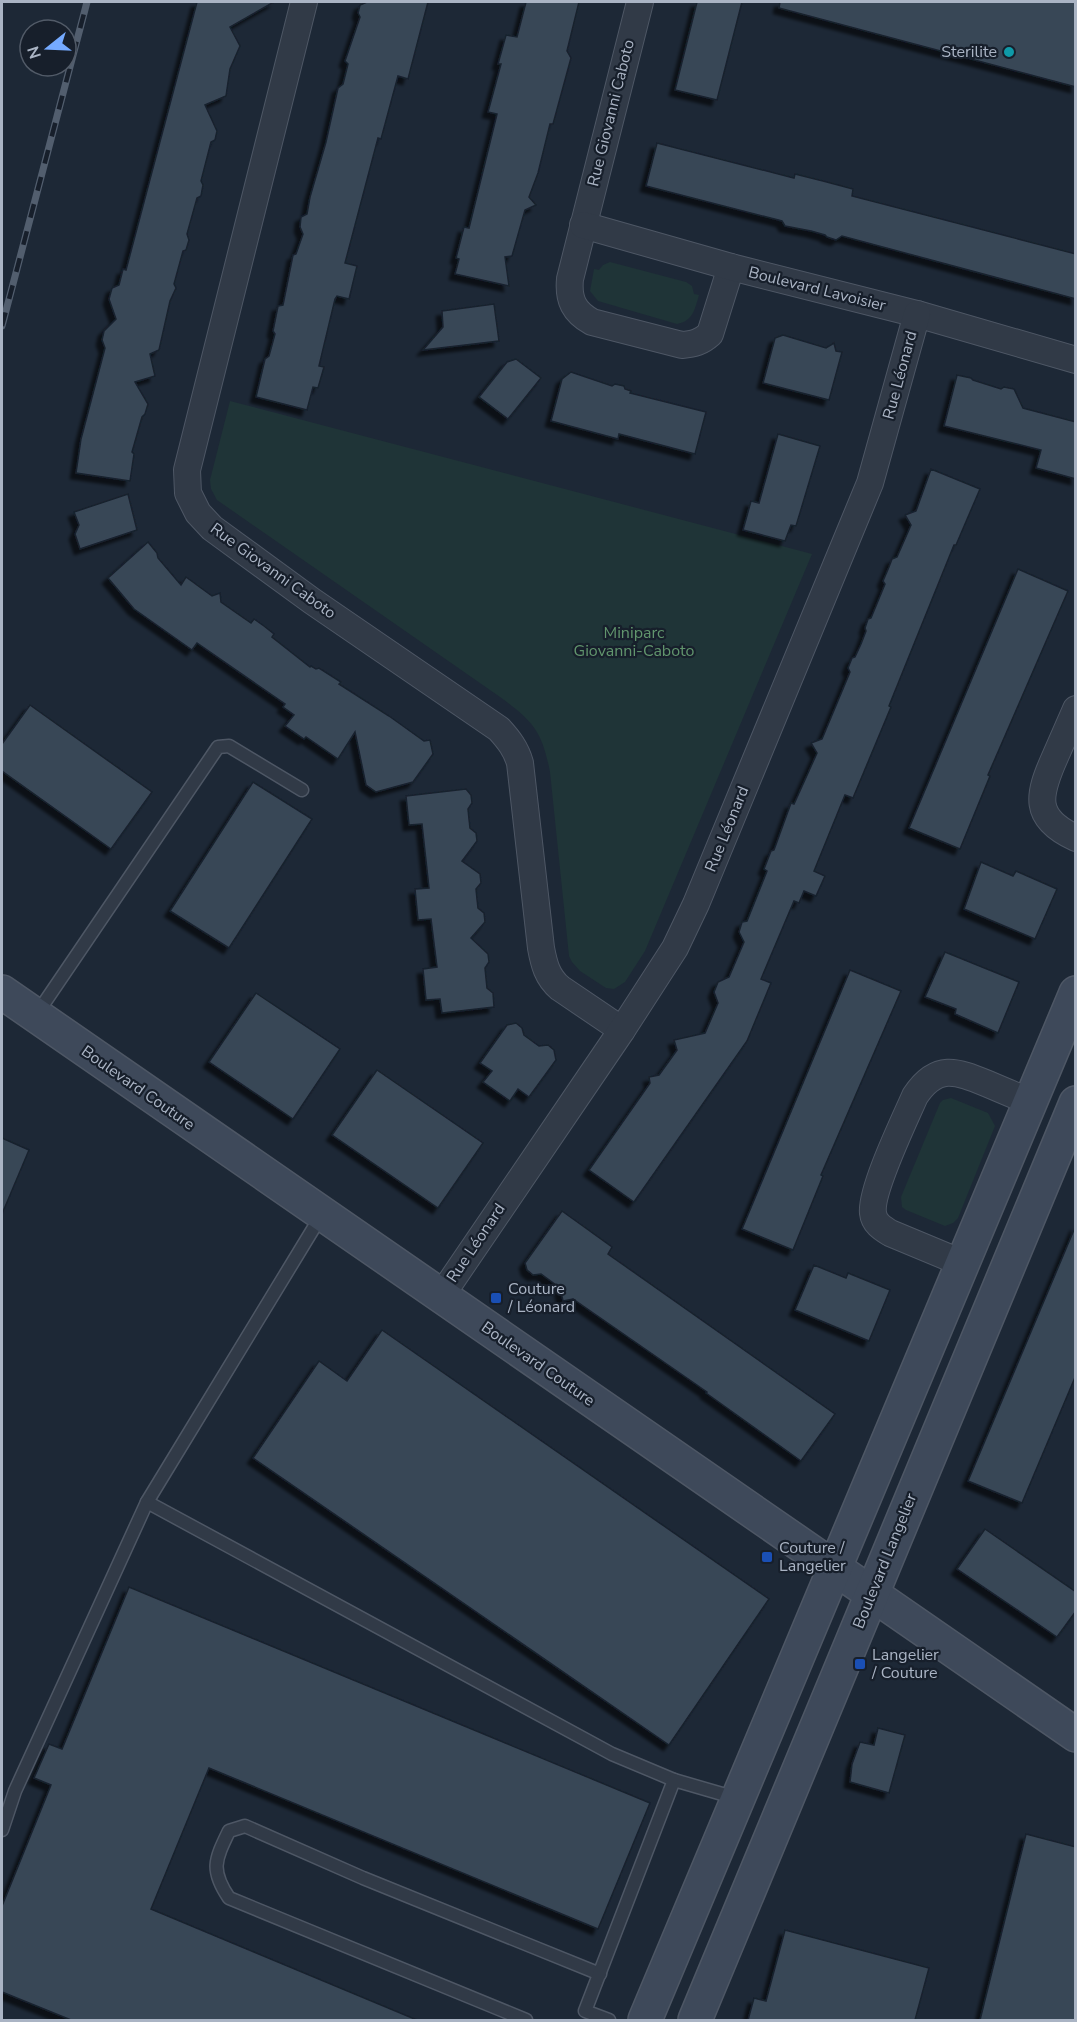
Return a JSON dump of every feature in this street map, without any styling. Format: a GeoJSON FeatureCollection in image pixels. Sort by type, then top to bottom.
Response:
{"type":"FeatureCollection","features":[{"type":"Feature","properties":{"kind":"main road","name":"Boulevard Couture"},"geometry":{"type":"LineString","coordinates":[[2,992],[1076,1735]]}},
{"type":"Feature","properties":{"kind":"main road"},"geometry":{"type":"LineString","coordinates":[[645,2020],[1076,993]]}},
{"type":"Feature","properties":{"kind":"main road","name":"Boulevard Langelier"},"geometry":{"type":"LineString","coordinates":[[696,2020],[1076,1103]]}},
{"type":"Feature","properties":{"kind":"street","name":"Rue Giovanni Caboto"},"geometry":{"type":"LineString","coordinates":[[304,2],[187,470],[188,493],[198,513],[212,528],[312,601],[499,729],[508,738],[516,750],[522,770],[541,948],[547,971],[552,981],[560,988],[622,1030]]}},
{"type":"Feature","properties":{"kind":"street","name":"Rue Giovanni Caboto"},"geometry":{"type":"LineString","coordinates":[[583,225],[640,2]]}},
{"type":"Feature","properties":{"kind":"street","name":"Boulevard Lavoisier"},"geometry":{"type":"LineString","coordinates":[[731,267],[710,334],[702,341],[682,345],[592,322],[581,316],[573,306],[569,293],[570,279],[583,225],[731,267],[917,314],[1076,360]]}},
{"type":"Feature","properties":{"kind":"street","name":"Rue Léonard"},"geometry":{"type":"LineString","coordinates":[[441,1296],[675,948],[696,904],[860,509],[878,457],[917,314]]}},
{"type":"Feature","properties":{"kind":"street"},"geometry":{"type":"LineString","coordinates":[[1076,709],[1043,784],[1042,798],[1044,810],[1050,822],[1059,830],[1076,838]]}},
{"type":"Feature","properties":{"kind":"street"},"geometry":{"type":"LineString","coordinates":[[962,1263],[890,1233],[879,1226],[873,1215],[873,1202],[878,1185],[915,1096],[923,1083],[935,1075],[947,1072],[961,1073],[1031,1102]]}},
{"type":"Feature","properties":{"kind":"lane"},"geometry":{"type":"LineString","coordinates":[[35,1016],[218,747],[230,746],[302,790]]}},
{"type":"Feature","properties":{"kind":"lane"},"geometry":{"type":"LineString","coordinates":[[2,1830],[15,1791],[147,1502],[322,1214]]}},
{"type":"Feature","properties":{"kind":"lane"},"geometry":{"type":"LineString","coordinates":[[147,1502],[612,1754],[674,1780],[738,1799]]}},
{"type":"Feature","properties":{"kind":"lane"},"geometry":{"type":"LineString","coordinates":[[609,2020],[584,2016],[674,1780]]}},
{"type":"Feature","properties":{"kind":"lane"},"geometry":{"type":"LineString","coordinates":[[526,2020],[229,1898],[221,1886],[215,1868],[229,1831],[245,1826],[363,1878],[600,1974]]}},
{"type":"Feature","properties":{"kind":"green space"},"geometry":{"type":"Polygon","coordinates":[[[610,262],[686,282],[692,286],[694,294],[699,295],[692,314],[687,320],[677,324],[598,301],[590,291],[594,269],[599,270],[610,262]]]}},
{"type":"Feature","properties":{"kind":"green space","name":"Miniparc Giovanni-Caboto"},"geometry":{"type":"Polygon","coordinates":[[[230,401],[812,554],[645,951],[625,982],[614,989],[606,988],[580,971],[569,956],[550,772],[544,746],[535,728],[500,697],[217,500],[211,489],[210,480],[230,401]]]}},
{"type":"Feature","properties":{"kind":"green space"},"geometry":{"type":"Polygon","coordinates":[[[951,1098],[988,1113],[995,1126],[958,1218],[945,1226],[906,1210],[902,1207],[901,1197],[940,1103],[951,1098]]]}},
{"type":"Feature","properties":{"kind":"building"},"geometry":{"type":"Polygon","coordinates":[[[197,2],[274,2],[230,27],[240,46],[230,69],[226,96],[205,105],[217,131],[215,140],[211,142],[201,181],[203,185],[201,196],[197,198],[187,234],[189,240],[186,250],[183,251],[174,284],[176,288],[170,301],[159,350],[150,354],[155,376],[135,382],[148,404],[132,452],[134,454],[130,481],[76,473],[81,439],[105,348],[102,340],[104,331],[116,319],[109,299],[112,288],[119,285],[123,269],[126,270],[197,2]]]}},
{"type":"Feature","properties":{"kind":"building"},"geometry":{"type":"Polygon","coordinates":[[[367,2],[428,2],[408,79],[398,76],[381,139],[378,138],[345,263],[357,266],[349,299],[337,296],[335,299],[319,366],[324,367],[318,388],[313,387],[307,410],[256,397],[265,359],[269,356],[275,334],[273,331],[278,306],[283,305],[293,255],[296,254],[303,234],[300,227],[301,217],[307,214],[338,88],[343,84],[348,64],[345,61],[360,17],[358,13],[360,5],[367,2]]]}},
{"type":"Feature","properties":{"kind":"building"},"geometry":{"type":"Polygon","coordinates":[[[526,2],[579,2],[567,51],[571,58],[553,124],[550,124],[538,173],[529,197],[536,205],[525,210],[512,256],[505,257],[509,286],[455,274],[459,259],[456,258],[464,227],[469,228],[497,114],[488,112],[501,64],[498,64],[506,35],[517,37],[526,2]]]}},
{"type":"Feature","properties":{"kind":"building"},"geometry":{"type":"Polygon","coordinates":[[[697,2],[742,2],[717,100],[675,90],[697,2]]]}},
{"type":"Feature","properties":{"kind":"building","name":"Sterilite"},"geometry":{"type":"Polygon","coordinates":[[[780,2],[1076,2],[1076,87],[779,8],[780,2]]]}},
{"type":"Feature","properties":{"kind":"building"},"geometry":{"type":"Polygon","coordinates":[[[657,143],[794,178],[795,174],[823,181],[853,189],[852,196],[1076,254],[1076,299],[842,236],[836,240],[811,231],[785,226],[782,221],[646,186],[657,143]]]}},
{"type":"Feature","properties":{"kind":"building"},"geometry":{"type":"Polygon","coordinates":[[[494,304],[499,341],[423,350],[443,327],[442,311],[494,304]]]}},
{"type":"Feature","properties":{"kind":"building"},"geometry":{"type":"Polygon","coordinates":[[[783,335],[826,348],[834,343],[836,351],[842,352],[829,400],[763,383],[775,338],[783,335]]]}},
{"type":"Feature","properties":{"kind":"building"},"geometry":{"type":"Polygon","coordinates":[[[516,359],[541,378],[508,419],[479,397],[507,362],[516,359]]]}},
{"type":"Feature","properties":{"kind":"building"},"geometry":{"type":"Polygon","coordinates":[[[571,372],[612,386],[615,384],[624,386],[625,389],[631,391],[630,393],[706,412],[695,454],[619,434],[618,439],[551,421],[562,379],[571,372]]]}},
{"type":"Feature","properties":{"kind":"building"},"geometry":{"type":"Polygon","coordinates":[[[957,375],[1001,389],[1004,387],[1014,389],[1023,408],[1076,422],[1076,479],[1036,468],[1041,450],[944,426],[957,375]]]}},
{"type":"Feature","properties":{"kind":"building"},"geometry":{"type":"Polygon","coordinates":[[[778,434],[820,446],[796,526],[791,525],[785,541],[743,530],[751,501],[759,503],[778,434]]]}},
{"type":"Feature","properties":{"kind":"building"},"geometry":{"type":"Polygon","coordinates":[[[931,469],[980,489],[956,545],[954,545],[853,798],[845,795],[814,871],[825,876],[816,896],[804,891],[799,903],[794,901],[761,979],[771,983],[747,1041],[634,1202],[589,1170],[650,1083],[649,1077],[659,1075],[677,1050],[674,1040],[705,1033],[718,1003],[714,992],[718,982],[729,977],[744,942],[739,932],[742,922],[747,921],[767,871],[764,869],[771,851],[774,850],[791,803],[794,804],[817,753],[811,743],[822,739],[850,672],[848,668],[852,658],[855,657],[861,644],[868,619],[871,618],[885,584],[883,581],[892,559],[897,557],[911,525],[905,515],[916,511],[931,469]]]}},
{"type":"Feature","properties":{"kind":"building"},"geometry":{"type":"Polygon","coordinates":[[[128,494],[137,530],[80,549],[75,534],[79,525],[74,512],[128,494]]]}},
{"type":"Feature","properties":{"kind":"building"},"geometry":{"type":"Polygon","coordinates":[[[148,542],[157,553],[158,558],[181,585],[186,577],[212,596],[220,593],[221,602],[251,623],[254,619],[264,626],[274,634],[272,637],[310,667],[319,668],[341,682],[339,684],[424,741],[430,740],[433,754],[413,782],[376,792],[366,785],[355,732],[338,759],[285,726],[294,715],[283,707],[285,704],[197,643],[192,650],[134,609],[108,578],[148,542]]]}},
{"type":"Feature","properties":{"kind":"building"},"geometry":{"type":"Polygon","coordinates":[[[1018,569],[1068,591],[988,775],[990,776],[960,849],[909,828],[1018,569]]]}},
{"type":"Feature","properties":{"kind":"building"},"geometry":{"type":"Polygon","coordinates":[[[30,705],[152,792],[111,849],[2,771],[2,744],[30,705]]]}},
{"type":"Feature","properties":{"kind":"building"},"geometry":{"type":"Polygon","coordinates":[[[253,782],[312,819],[229,948],[170,911],[253,782]]]}},
{"type":"Feature","properties":{"kind":"building"},"geometry":{"type":"Polygon","coordinates":[[[466,789],[471,795],[472,803],[468,809],[470,828],[476,833],[477,841],[462,861],[480,874],[481,883],[476,889],[477,899],[478,908],[484,913],[485,922],[471,938],[488,954],[489,962],[485,968],[487,988],[493,993],[494,1007],[442,1013],[440,999],[426,1000],[423,969],[437,967],[431,919],[418,920],[415,889],[429,888],[422,824],[409,825],[406,796],[466,789]]]}},
{"type":"Feature","properties":{"kind":"building"},"geometry":{"type":"Polygon","coordinates":[[[981,862],[1013,876],[1016,871],[1057,889],[1035,939],[964,909],[981,862]]]}},
{"type":"Feature","properties":{"kind":"building"},"geometry":{"type":"Polygon","coordinates":[[[945,952],[1019,982],[998,1033],[955,1014],[956,1009],[925,997],[945,952]]]}},
{"type":"Feature","properties":{"kind":"building"},"geometry":{"type":"Polygon","coordinates":[[[850,970],[901,991],[821,1175],[823,1176],[793,1250],[742,1229],[850,970]]]}},
{"type":"Feature","properties":{"kind":"building"},"geometry":{"type":"Polygon","coordinates":[[[256,993],[340,1049],[293,1119],[209,1062],[256,993]]]}},
{"type":"Feature","properties":{"kind":"building"},"geometry":{"type":"Polygon","coordinates":[[[516,1023],[522,1028],[524,1035],[539,1046],[548,1045],[554,1050],[556,1060],[529,1097],[518,1089],[510,1101],[483,1082],[492,1071],[480,1063],[507,1025],[516,1023]]]}},
{"type":"Feature","properties":{"kind":"building"},"geometry":{"type":"Polygon","coordinates":[[[377,1070],[483,1143],[438,1208],[332,1135],[377,1070]]]}},
{"type":"Feature","properties":{"kind":"building"},"geometry":{"type":"Polygon","coordinates":[[[2,1138],[29,1150],[2,1214],[2,1138]]]}},
{"type":"Feature","properties":{"kind":"building"},"geometry":{"type":"Polygon","coordinates":[[[562,1211],[612,1247],[608,1254],[835,1414],[801,1461],[707,1392],[573,1299],[563,1301],[560,1288],[541,1274],[533,1275],[527,1270],[525,1263],[562,1211]]]}},
{"type":"Feature","properties":{"kind":"building"},"geometry":{"type":"Polygon","coordinates":[[[1076,1225],[1076,1375],[1022,1503],[968,1481],[1076,1225]]]}},
{"type":"Feature","properties":{"kind":"building"},"geometry":{"type":"Polygon","coordinates":[[[814,1265],[846,1278],[848,1273],[890,1290],[869,1341],[795,1310],[814,1265]]]}},
{"type":"Feature","properties":{"kind":"building"},"geometry":{"type":"Polygon","coordinates":[[[382,1330],[769,1599],[669,1745],[253,1458],[319,1361],[347,1381],[382,1330]]]}},
{"type":"Feature","properties":{"kind":"building"},"geometry":{"type":"Polygon","coordinates":[[[985,1529],[1076,1592],[1076,1611],[1057,1637],[957,1569],[985,1529]]]}},
{"type":"Feature","properties":{"kind":"building"},"geometry":{"type":"Polygon","coordinates":[[[129,1587],[650,1803],[598,1929],[209,1768],[151,1909],[417,2020],[71,2020],[2,1992],[2,1906],[51,1785],[34,1778],[49,1744],[62,1749],[129,1587]]]}},
{"type":"Feature","properties":{"kind":"building"},"geometry":{"type":"Polygon","coordinates":[[[878,1728],[905,1735],[889,1793],[850,1782],[852,1764],[860,1742],[874,1745],[878,1728]]]}},
{"type":"Feature","properties":{"kind":"building"},"geometry":{"type":"Polygon","coordinates":[[[1026,1834],[1076,1847],[1076,2020],[980,2020],[1026,1834]]]}},
{"type":"Feature","properties":{"kind":"building"},"geometry":{"type":"Polygon","coordinates":[[[785,1930],[929,1968],[915,2020],[748,2020],[754,1998],[766,2001],[785,1930]]]}},
{"type":"Feature","properties":{"kind":"railway"},"geometry":{"type":"LineString","coordinates":[[2,326],[87,2]]}},
{"type":"Feature","properties":{"kind":"place","name":"Sterilite"},"geometry":{"type":"Point","coordinates":[1009,52]}},
{"type":"Feature","properties":{"kind":"place","name":"Couture / Léonard"},"geometry":{"type":"Point","coordinates":[496,1298]}},
{"type":"Feature","properties":{"kind":"place","name":"Couture / Langelier"},"geometry":{"type":"Point","coordinates":[767,1557]}},
{"type":"Feature","properties":{"kind":"place","name":"Langelier / Couture"},"geometry":{"type":"Point","coordinates":[860,1664]}}]}
